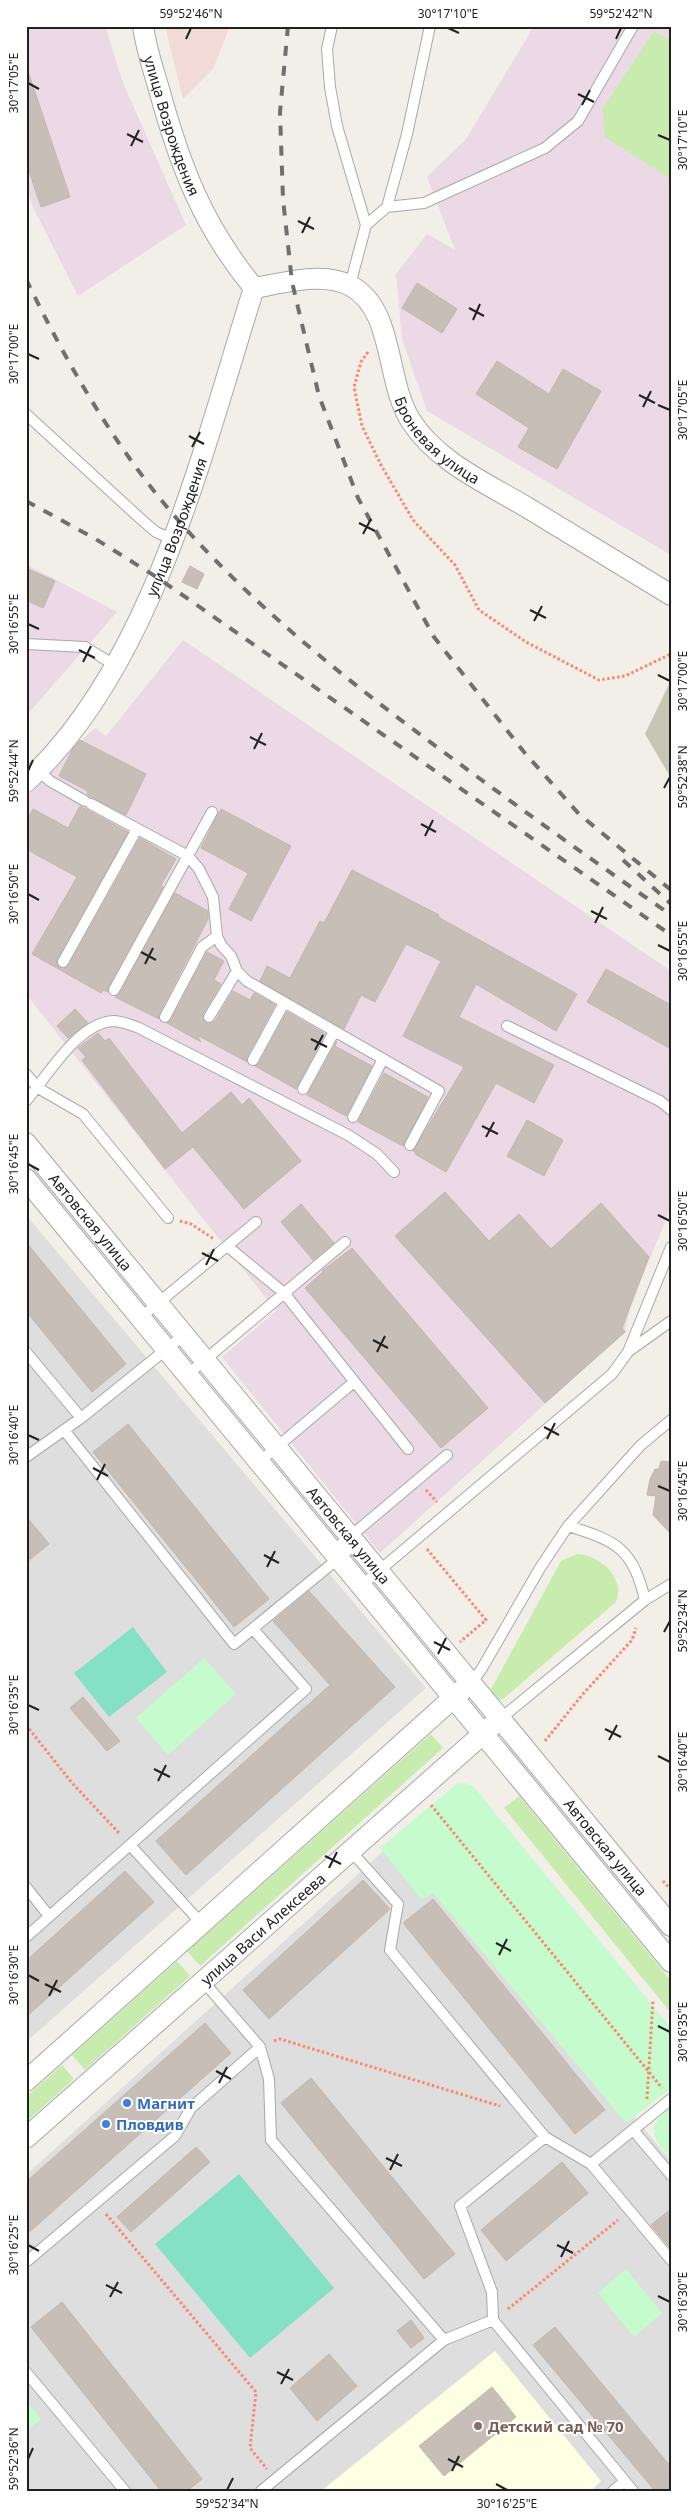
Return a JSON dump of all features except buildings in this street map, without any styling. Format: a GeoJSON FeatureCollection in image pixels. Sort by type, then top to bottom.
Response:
{"type":"FeatureCollection","features":[{"type":"Feature","properties":{"kind":"street","name":"улица Возрождения"},"geometry":{"type":"LineString","coordinates":[[32,776],[83,718],[116,666],[138,623],[172,539],[203,450],[254,288],[231,260],[201,211],[180,158],[165,112],[143,26]]}},
{"type":"Feature","properties":{"kind":"street","name":"Броневая улица"},"geometry":{"type":"LineString","coordinates":[[254,288],[330,279],[350,285],[370,300],[383,333],[400,398],[410,419],[422,437],[437,451],[671,595]]}},
{"type":"Feature","properties":{"kind":"street","name":"Автовская улица"},"geometry":{"type":"LineString","coordinates":[[26,1143],[671,1926]]}},
{"type":"Feature","properties":{"kind":"street"},"geometry":{"type":"LineString","coordinates":[[27,1178],[53,1176]]}},
{"type":"Feature","properties":{"kind":"street","name":"Автовская улица"},"geometry":{"type":"LineString","coordinates":[[27,1178],[140,1318],[671,1962]]}},
{"type":"Feature","properties":{"kind":"street"},"geometry":{"type":"LineString","coordinates":[[26,2081],[471,1683]]}},
{"type":"Feature","properties":{"kind":"street","name":"улица Васи Алексеева"},"geometry":{"type":"LineString","coordinates":[[26,2138],[500,1719]]}},
{"type":"Feature","properties":{"kind":"lane"},"geometry":{"type":"LineString","coordinates":[[332,26],[327,49],[330,87],[338,126],[366,226],[350,285]]}},
{"type":"Feature","properties":{"kind":"lane"},"geometry":{"type":"LineString","coordinates":[[366,226],[387,207],[409,125],[430,26]]}},
{"type":"Feature","properties":{"kind":"lane"},"geometry":{"type":"LineString","coordinates":[[387,207],[424,203],[545,148],[578,121],[633,26]]}},
{"type":"Feature","properties":{"kind":"lane"},"geometry":{"type":"LineString","coordinates":[[26,414],[143,522],[156,532],[172,539]]}},
{"type":"Feature","properties":{"kind":"lane"},"geometry":{"type":"LineString","coordinates":[[26,644],[85,647],[116,666]]}},
{"type":"Feature","properties":{"kind":"lane"},"geometry":{"type":"LineString","coordinates":[[32,776],[50,781],[188,856],[199,869],[213,897],[217,936],[221,945],[231,956],[236,971],[246,981],[439,1091],[410,1145]]}},
{"type":"Feature","properties":{"kind":"lane"},"geometry":{"type":"LineString","coordinates":[[114,990],[212,812]]}},
{"type":"Feature","properties":{"kind":"lane"},"geometry":{"type":"LineString","coordinates":[[63,962],[137,829]]}},
{"type":"Feature","properties":{"kind":"lane"},"geometry":{"type":"LineString","coordinates":[[165,1016],[202,947],[217,936]]}},
{"type":"Feature","properties":{"kind":"lane"},"geometry":{"type":"LineString","coordinates":[[209,1017],[236,971]]}},
{"type":"Feature","properties":{"kind":"lane"},"geometry":{"type":"LineString","coordinates":[[253,1060],[284,1003]]}},
{"type":"Feature","properties":{"kind":"lane"},"geometry":{"type":"LineString","coordinates":[[26,1101],[72,1043],[95,1026],[114,1021],[129,1025],[348,1135],[377,1154],[394,1172]]}},
{"type":"Feature","properties":{"kind":"lane"},"geometry":{"type":"LineString","coordinates":[[506,1026],[660,1102],[671,1110]]}},
{"type":"Feature","properties":{"kind":"lane"},"geometry":{"type":"LineString","coordinates":[[303,1089],[334,1032]]}},
{"type":"Feature","properties":{"kind":"lane"},"geometry":{"type":"LineString","coordinates":[[353,1117],[383,1059]]}},
{"type":"Feature","properties":{"kind":"lane"},"geometry":{"type":"LineString","coordinates":[[26,1074],[38,1088],[83,1114],[168,1218]]}},
{"type":"Feature","properties":{"kind":"lane"},"geometry":{"type":"LineString","coordinates":[[140,1318],[256,1222]]}},
{"type":"Feature","properties":{"kind":"lane"},"geometry":{"type":"LineString","coordinates":[[187,1375],[206,1361],[345,1242]]}},
{"type":"Feature","properties":{"kind":"lane"},"geometry":{"type":"LineString","coordinates":[[227,1246],[284,1293],[408,1449]]}},
{"type":"Feature","properties":{"kind":"lane"},"geometry":{"type":"LineString","coordinates":[[361,1586],[612,1374],[628,1352],[671,1247]]}},
{"type":"Feature","properties":{"kind":"lane"},"geometry":{"type":"LineString","coordinates":[[628,1352],[671,1321]]}},
{"type":"Feature","properties":{"kind":"lane"},"geometry":{"type":"LineString","coordinates":[[26,1457],[81,1418],[184,1335]]}},
{"type":"Feature","properties":{"kind":"lane"},"geometry":{"type":"LineString","coordinates":[[26,1352],[81,1418]]}},
{"type":"Feature","properties":{"kind":"lane"},"geometry":{"type":"LineString","coordinates":[[259,1462],[354,1382]]}},
{"type":"Feature","properties":{"kind":"lane"},"geometry":{"type":"LineString","coordinates":[[471,1683],[481,1670],[540,1568],[568,1526],[641,1445],[671,1420]]}},
{"type":"Feature","properties":{"kind":"lane"},"geometry":{"type":"LineString","coordinates":[[64,1430],[234,1644],[447,1455]]}},
{"type":"Feature","properties":{"kind":"lane"},"geometry":{"type":"LineString","coordinates":[[568,1526],[598,1536],[625,1552],[639,1574],[645,1600]]}},
{"type":"Feature","properties":{"kind":"lane"},"geometry":{"type":"LineString","coordinates":[[500,1719],[645,1600],[671,1584]]}},
{"type":"Feature","properties":{"kind":"lane"},"geometry":{"type":"LineString","coordinates":[[26,1937],[306,1689],[253,1629]]}},
{"type":"Feature","properties":{"kind":"lane"},"geometry":{"type":"LineString","coordinates":[[130,1845],[202,1924]]}},
{"type":"Feature","properties":{"kind":"lane"},"geometry":{"type":"LineString","coordinates":[[350,1850],[398,1904],[390,1950],[545,2137],[591,2164],[671,2260]]}},
{"type":"Feature","properties":{"kind":"lane"},"geometry":{"type":"LineString","coordinates":[[26,1887],[49,1916]]}},
{"type":"Feature","properties":{"kind":"lane"},"geometry":{"type":"LineString","coordinates":[[203,1981],[260,2047],[269,2079],[271,2140],[444,2340]]}},
{"type":"Feature","properties":{"kind":"lane"},"geometry":{"type":"LineString","coordinates":[[26,2262],[175,2136],[191,2108],[260,2047]]}},
{"type":"Feature","properties":{"kind":"lane"},"geometry":{"type":"LineString","coordinates":[[591,2164],[646,2119],[668,2095]]}},
{"type":"Feature","properties":{"kind":"lane"},"geometry":{"type":"LineString","coordinates":[[633,2130],[671,2175]]}},
{"type":"Feature","properties":{"kind":"lane"},"geometry":{"type":"LineString","coordinates":[[545,2137],[460,2206],[492,2292],[493,2320],[633,2491]]}},
{"type":"Feature","properties":{"kind":"lane"},"geometry":{"type":"LineString","coordinates":[[261,2491],[444,2340],[493,2320]]}},
{"type":"Feature","properties":{"kind":"lane"},"geometry":{"type":"LineString","coordinates":[[26,2372],[125,2491]]}},
{"type":"Feature","properties":{"kind":"lane"},"geometry":{"type":"LineString","coordinates":[[613,2491],[625,2481]]}},
{"type":"Feature","properties":{"kind":"path"},"geometry":{"type":"LineString","coordinates":[[383,333],[361,362],[354,387],[362,426],[381,465],[413,520],[455,564],[478,610],[526,642],[599,680],[625,676],[671,654]]}},
{"type":"Feature","properties":{"kind":"path"},"geometry":{"type":"LineString","coordinates":[[168,1218],[191,1224],[227,1246]]}},
{"type":"Feature","properties":{"kind":"path"},"geometry":{"type":"LineString","coordinates":[[426,1489],[436,1501]]}},
{"type":"Feature","properties":{"kind":"path"},"geometry":{"type":"LineString","coordinates":[[418,1538],[486,1620],[456,1645]]}},
{"type":"Feature","properties":{"kind":"path"},"geometry":{"type":"LineString","coordinates":[[544,1747],[545,1741],[583,1694],[632,1640],[639,1623]]}},
{"type":"Feature","properties":{"kind":"path"},"geometry":{"type":"LineString","coordinates":[[26,1725],[72,1783],[130,1845]]}},
{"type":"Feature","properties":{"kind":"path"},"geometry":{"type":"LineString","coordinates":[[428,1801],[668,2095]]}},
{"type":"Feature","properties":{"kind":"path"},"geometry":{"type":"LineString","coordinates":[[646,2119],[653,2000]]}},
{"type":"Feature","properties":{"kind":"path"},"geometry":{"type":"LineString","coordinates":[[260,2047],[280,2039],[526,2114]]}},
{"type":"Feature","properties":{"kind":"path"},"geometry":{"type":"LineString","coordinates":[[101,2208],[256,2392],[250,2448],[273,2476]]}},
{"type":"Feature","properties":{"kind":"path"},"geometry":{"type":"LineString","coordinates":[[493,2320],[630,2210]]}},
{"type":"Feature","properties":{"kind":"shaded area"},"geometry":{"type":"Polygon","coordinates":[[[26,26],[105,26],[123,83],[186,225],[78,296],[33,207],[26,188],[26,26]]]}},
{"type":"Feature","properties":{"kind":"shaded area"},"geometry":{"type":"Polygon","coordinates":[[[165,26],[230,26],[213,69],[183,99],[165,26]]]}},
{"type":"Feature","properties":{"kind":"shaded area"},"geometry":{"type":"Polygon","coordinates":[[[534,26],[671,26],[671,555],[427,411],[402,339],[396,274],[427,234],[455,250],[427,177],[466,139],[534,26]]]}},
{"type":"Feature","properties":{"kind":"shaded area"},"geometry":{"type":"Polygon","coordinates":[[[26,564],[117,612],[26,716],[26,564]]]}},
{"type":"Feature","properties":{"kind":"shaded area"},"geometry":{"type":"Polygon","coordinates":[[[183,640],[671,971],[671,1208],[631,1303],[625,1332],[380,1553],[222,1357],[276,1311],[30,999],[26,997],[26,791],[95,728],[106,736],[183,640]]]}},
{"type":"Feature","properties":{"kind":"shaded area"},"geometry":{"type":"Polygon","coordinates":[[[671,680],[671,778],[645,734],[671,680]]]}},
{"type":"Feature","properties":{"kind":"shaded area"},"geometry":{"type":"Polygon","coordinates":[[[26,1215],[426,1688],[26,2042],[26,1215]]]}},
{"type":"Feature","properties":{"kind":"shaded area"},"geometry":{"type":"Polygon","coordinates":[[[399,1837],[671,2161],[671,2491],[26,2491],[26,2175],[399,1837]]]}},
{"type":"Feature","properties":{"kind":"shaded area","name":"Детский сад № 70"},"geometry":{"type":"Polygon","coordinates":[[[495,2351],[601,2481],[591,2491],[321,2491],[495,2351]]]}},
{"type":"Feature","properties":{"kind":"green space"},"geometry":{"type":"Polygon","coordinates":[[[654,31],[671,41],[671,179],[605,137],[603,108],[654,31]]]}},
{"type":"Feature","properties":{"kind":"green space"},"geometry":{"type":"Polygon","coordinates":[[[577,1554],[586,1555],[609,1569],[617,1585],[616,1602],[503,1699],[493,1700],[490,1691],[561,1561],[577,1554]]]}},
{"type":"Feature","properties":{"kind":"green space"},"geometry":{"type":"Polygon","coordinates":[[[133,1627],[167,1672],[109,1717],[74,1673],[133,1627]]]}},
{"type":"Feature","properties":{"kind":"green space"},"geometry":{"type":"Polygon","coordinates":[[[204,1658],[236,1694],[168,1755],[136,1718],[204,1658]]]}},
{"type":"Feature","properties":{"kind":"green space"},"geometry":{"type":"Polygon","coordinates":[[[431,1734],[443,1748],[200,1966],[187,1951],[431,1734]]]}},
{"type":"Feature","properties":{"kind":"green space"},"geometry":{"type":"Polygon","coordinates":[[[458,1783],[473,1786],[671,2028],[671,2088],[626,2123],[433,1893],[422,1900],[380,1848],[458,1783]]]}},
{"type":"Feature","properties":{"kind":"green space"},"geometry":{"type":"Polygon","coordinates":[[[519,1796],[671,1981],[671,2013],[504,1808],[519,1796]]]}},
{"type":"Feature","properties":{"kind":"green space"},"geometry":{"type":"Polygon","coordinates":[[[177,1961],[190,1976],[85,2070],[72,2055],[177,1961]]]}},
{"type":"Feature","properties":{"kind":"green space"},"geometry":{"type":"Polygon","coordinates":[[[62,2065],[74,2079],[26,2122],[26,2097],[62,2065]]]}},
{"type":"Feature","properties":{"kind":"green space"},"geometry":{"type":"Polygon","coordinates":[[[671,2107],[671,2159],[659,2144],[654,2132],[657,2120],[671,2107]]]}},
{"type":"Feature","properties":{"kind":"green space"},"geometry":{"type":"Polygon","coordinates":[[[239,2174],[334,2288],[250,2358],[155,2244],[239,2174]]]}},
{"type":"Feature","properties":{"kind":"green space"},"geometry":{"type":"Polygon","coordinates":[[[626,2269],[662,2313],[634,2337],[598,2293],[626,2269]]]}},
{"type":"Feature","properties":{"kind":"green space"},"geometry":{"type":"Polygon","coordinates":[[[26,2400],[41,2419],[26,2431],[26,2400]]]}},
{"type":"Feature","properties":{"kind":"railway"},"geometry":{"type":"LineString","coordinates":[[288,26],[280,112],[283,199],[292,282],[319,396],[358,498],[434,637],[524,752],[579,814],[671,890]]}},
{"type":"Feature","properties":{"kind":"railway"},"geometry":{"type":"LineString","coordinates":[[26,279],[58,343],[113,435],[155,493],[208,553],[240,585],[273,616],[377,702],[504,796],[671,915]]}},
{"type":"Feature","properties":{"kind":"railway"},"geometry":{"type":"LineString","coordinates":[[26,501],[94,538],[158,578],[671,935]]}},
{"type":"Feature","properties":{"kind":"railway"},"geometry":{"type":"LineString","coordinates":[[623,860],[671,904]]}},
{"type":"Feature","properties":{"kind":"place","name":"Магнит"},"geometry":{"type":"Point","coordinates":[127,2103]}},
{"type":"Feature","properties":{"kind":"place","name":"Пловдив"},"geometry":{"type":"Point","coordinates":[106,2124]}},
{"type":"Feature","properties":{"kind":"place","name":"Детский сад № 70"},"geometry":{"type":"Point","coordinates":[478,2426]}}]}
